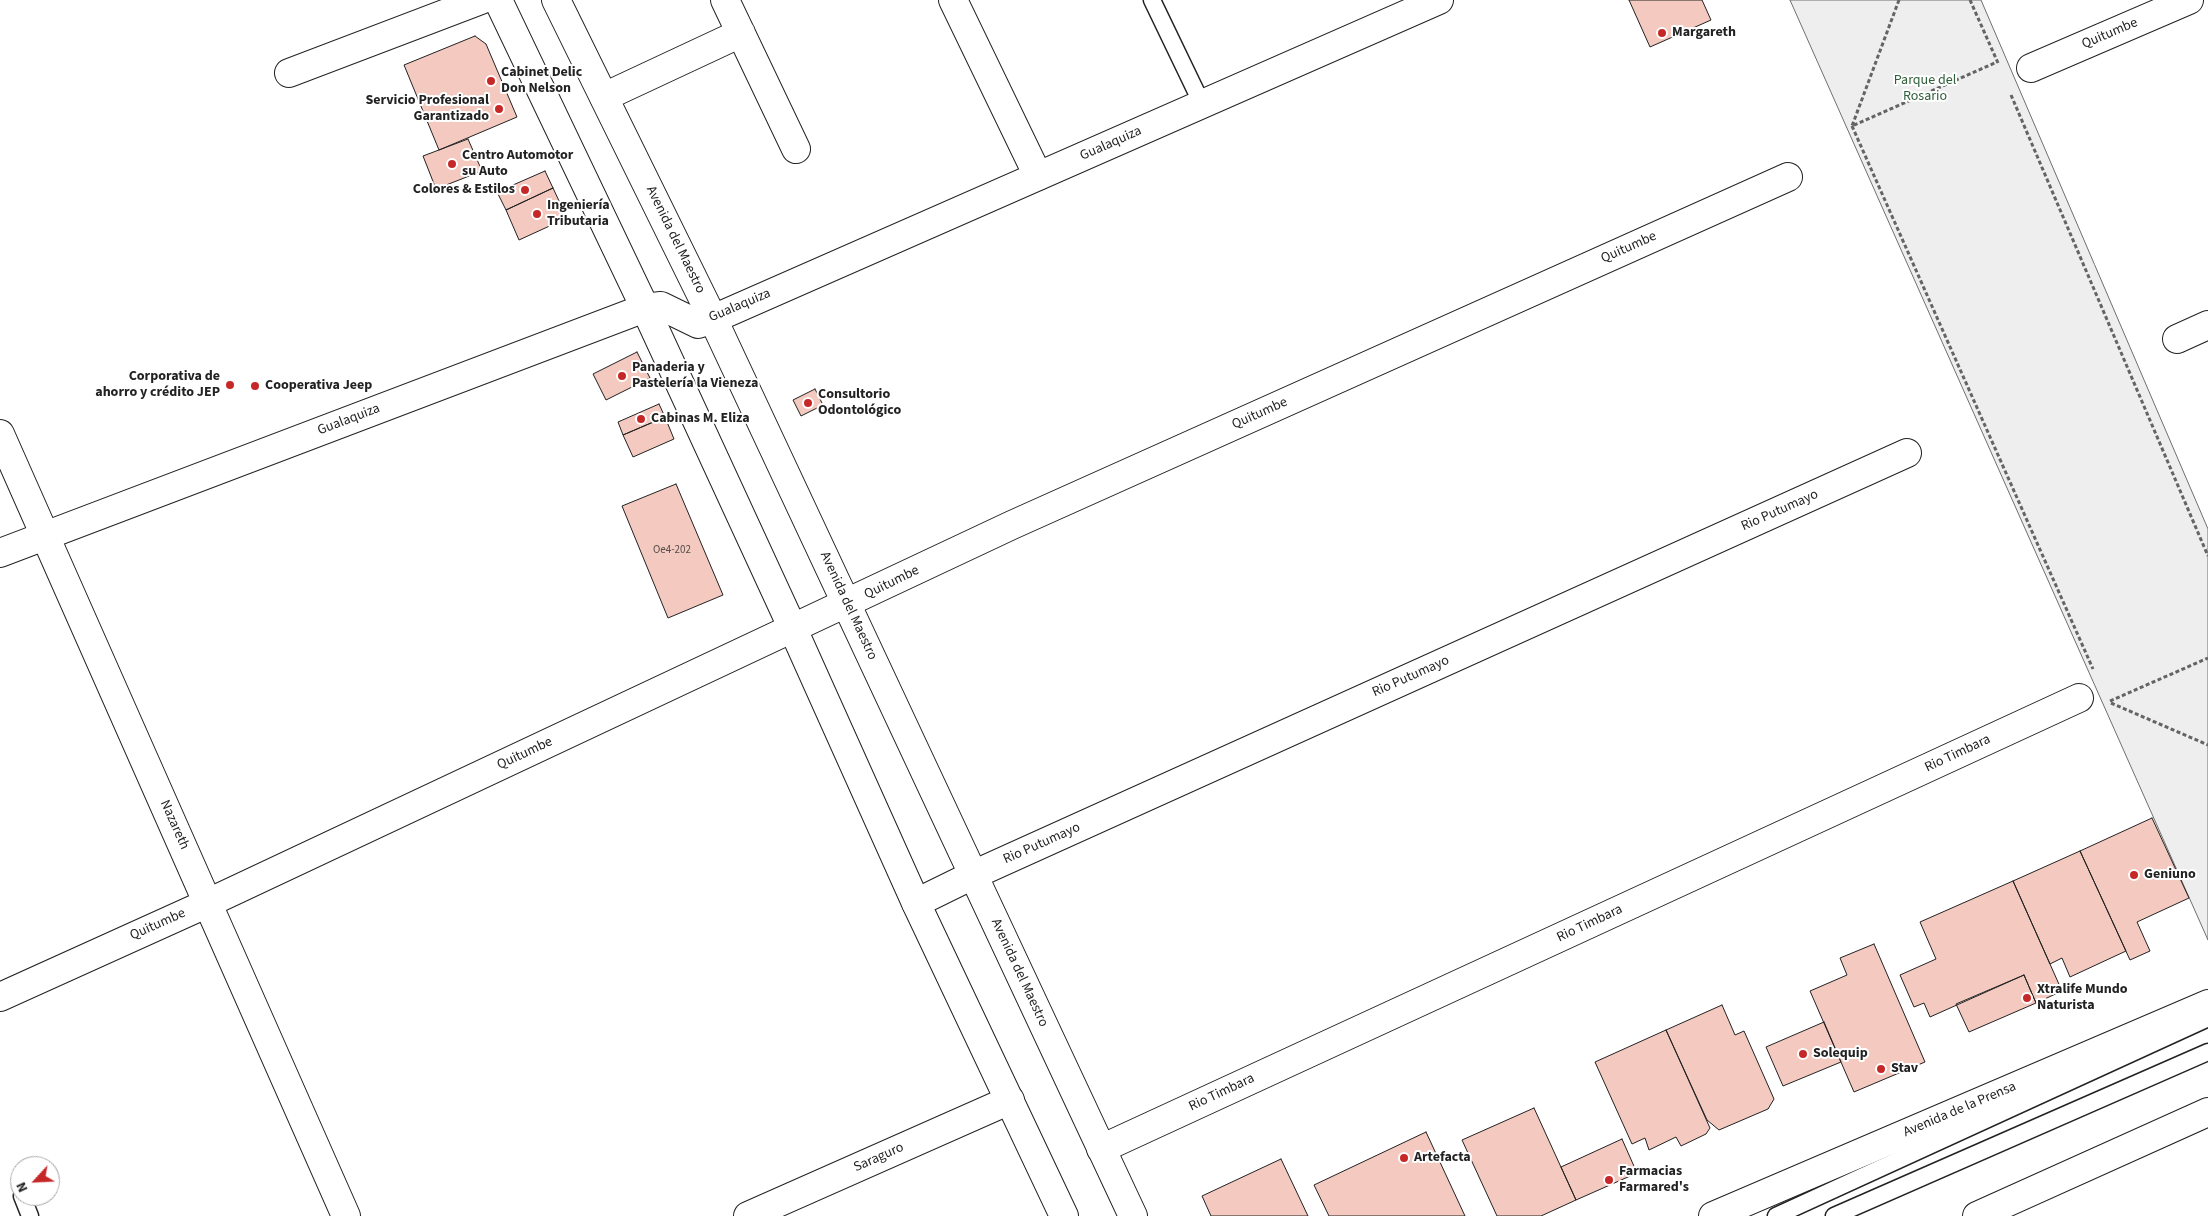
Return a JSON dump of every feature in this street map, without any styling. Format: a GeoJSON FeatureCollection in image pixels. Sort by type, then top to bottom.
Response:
{"type":"FeatureCollection","features":[{"type":"Feature","properties":{"kind":"street"},"geometry":{"type":"LineString","coordinates":[[289,73],[481,0]]}},
{"type":"Feature","properties":{"kind":"street"},"geometry":{"type":"LineString","coordinates":[[498,0],[645,308],[793,628],[916,903],[1064,1216]]}},
{"type":"Feature","properties":{"kind":"street","name":"Avenida del Maestro"},"geometry":{"type":"LineString","coordinates":[[556,0],[713,318],[1133,1216]]}},
{"type":"Feature","properties":{"kind":"street"},"geometry":{"type":"LineString","coordinates":[[725,0],[796,149]]}},
{"type":"Feature","properties":{"kind":"street"},"geometry":{"type":"LineString","coordinates":[[953,0],[1038,176]]}},
{"type":"Feature","properties":{"kind":"street","name":"Gualaquiza"},"geometry":{"type":"LineString","coordinates":[[0,553],[645,308],[661,306],[698,324],[1439,0]]}},
{"type":"Feature","properties":{"kind":"street","name":"Quitumbe"},"geometry":{"type":"LineString","coordinates":[[2032,68],[2189,0]]}},
{"type":"Feature","properties":{"kind":"street"},"geometry":{"type":"LineString","coordinates":[[604,97],[741,33]]}},
{"type":"Feature","properties":{"kind":"street","name":"Quitumbe"},"geometry":{"type":"LineString","coordinates":[[0,997],[208,903],[793,628],[848,604],[1021,521],[1788,177]]}},
{"type":"Feature","properties":{"kind":"street"},"geometry":{"type":"LineString","coordinates":[[2176,339],[2208,325]]}},
{"type":"Feature","properties":{"kind":"street","name":"Nazareth"},"geometry":{"type":"LineString","coordinates":[[0,434],[346,1216]]}},
{"type":"Feature","properties":{"kind":"street","name":"Rio Putumayo"},"geometry":{"type":"LineString","coordinates":[[916,903],[973,875],[1907,453]]}},
{"type":"Feature","properties":{"kind":"street","name":"Rio Timbara"},"geometry":{"type":"LineString","coordinates":[[1101,1149],[2079,698]]}},
{"type":"Feature","properties":{"kind":"street","name":"Avenida de la Prensa"},"geometry":{"type":"LineString","coordinates":[[1713,1216],[2208,1004]]}},
{"type":"Feature","properties":{"kind":"street","name":"Saraguro"},"geometry":{"type":"LineString","coordinates":[[748,1216],[1010,1100]]}},
{"type":"Feature","properties":{"kind":"street"},"geometry":{"type":"LineString","coordinates":[[1995,1212],[2208,1112]]}},
{"type":"Feature","properties":{"kind":"lane"},"geometry":{"type":"LineString","coordinates":[[1152,0],[1202,104]]}},
{"type":"Feature","properties":{"kind":"lane"},"geometry":{"type":"LineString","coordinates":[[1776,1216],[2208,1018]]}},
{"type":"Feature","properties":{"kind":"lane"},"geometry":{"type":"LineString","coordinates":[[1834,1216],[2208,1052]]}},
{"type":"Feature","properties":{"kind":"path"},"geometry":{"type":"LineString","coordinates":[[1899,0],[1852,126],[2096,675]]}},
{"type":"Feature","properties":{"kind":"path"},"geometry":{"type":"LineString","coordinates":[[1970,0],[2001,72]]}},
{"type":"Feature","properties":{"kind":"path"},"geometry":{"type":"LineString","coordinates":[[1852,126],[1997,62]]}},
{"type":"Feature","properties":{"kind":"path"},"geometry":{"type":"LineString","coordinates":[[2009,90],[2208,556]]}},
{"type":"Feature","properties":{"kind":"path"},"geometry":{"type":"LineString","coordinates":[[2208,658],[2108,702],[2208,745]]}},
{"type":"Feature","properties":{"kind":"green space","name":"Parque del Rosario"},"geometry":{"type":"Polygon","coordinates":[[[1790,0],[1981,0],[2208,529],[2208,940],[1790,0]]]}},
{"type":"Feature","properties":{"kind":"building","name":"Margareth"},"geometry":{"type":"Polygon","coordinates":[[[1629,0],[1702,0],[1711,20],[1650,47],[1629,0]]]}},
{"type":"Feature","properties":{"kind":"building"},"geometry":{"type":"Polygon","coordinates":[[[475,36],[486,44],[517,117],[439,150],[404,65],[475,36]]]}},
{"type":"Feature","properties":{"kind":"building","name":"Centro Automotor su Auto"},"geometry":{"type":"Polygon","coordinates":[[[468,139],[482,171],[436,189],[423,156],[468,139]]]}},
{"type":"Feature","properties":{"kind":"building","name":"Colores & Estilos"},"geometry":{"type":"Polygon","coordinates":[[[545,171],[553,188],[506,210],[497,192],[545,171]]]}},
{"type":"Feature","properties":{"kind":"building","name":"Ingeniería Tributaria"},"geometry":{"type":"Polygon","coordinates":[[[553,188],[567,218],[519,240],[506,210],[553,188]]]}},
{"type":"Feature","properties":{"kind":"building","name":"Panaderia y Pastelería la Vieneza"},"geometry":{"type":"Polygon","coordinates":[[[637,352],[650,378],[606,400],[593,374],[637,352]]]}},
{"type":"Feature","properties":{"kind":"building","name":"Consultorio Odontológico"},"geometry":{"type":"Polygon","coordinates":[[[815,389],[823,405],[801,416],[793,400],[815,389]]]}},
{"type":"Feature","properties":{"kind":"building","name":"Cabinas M. Eliza"},"geometry":{"type":"Polygon","coordinates":[[[659,404],[665,417],[623,435],[618,422],[659,404]]]}},
{"type":"Feature","properties":{"kind":"building"},"geometry":{"type":"Polygon","coordinates":[[[665,417],[674,439],[633,457],[623,435],[665,417]]]}},
{"type":"Feature","properties":{"kind":"building"},"geometry":{"type":"Polygon","coordinates":[[[676,484],[723,595],[668,618],[622,506],[676,484]]]}},
{"type":"Feature","properties":{"kind":"building","name":"Geniuno"},"geometry":{"type":"Polygon","coordinates":[[[2152,818],[2189,898],[2137,922],[2150,951],[2130,960],[2080,851],[2152,818]]]}},
{"type":"Feature","properties":{"kind":"building"},"geometry":{"type":"Polygon","coordinates":[[[2080,851],[2126,951],[2070,977],[2062,958],[2050,964],[2013,881],[2080,851]]]}},
{"type":"Feature","properties":{"kind":"building"},"geometry":{"type":"Polygon","coordinates":[[[2013,881],[2062,991],[2036,1003],[2024,975],[1930,1017],[1924,1003],[1914,1007],[1900,975],[1936,959],[1920,922],[2013,881]]]}},
{"type":"Feature","properties":{"kind":"building"},"geometry":{"type":"Polygon","coordinates":[[[1874,944],[1925,1062],[1854,1092],[1810,991],[1847,975],[1840,958],[1874,944]]]}},
{"type":"Feature","properties":{"kind":"building"},"geometry":{"type":"Polygon","coordinates":[[[2024,975],[2036,1003],[1969,1032],[1956,1004],[2024,975]]]}},
{"type":"Feature","properties":{"kind":"building"},"geometry":{"type":"Polygon","coordinates":[[[1722,1005],[1735,1035],[1744,1031],[1774,1099],[1768,1109],[1719,1130],[1707,1120],[1666,1030],[1722,1005]]]}},
{"type":"Feature","properties":{"kind":"building","name":"Solequip"},"geometry":{"type":"Polygon","coordinates":[[[1824,1022],[1841,1062],[1783,1086],[1766,1047],[1824,1022]]]}},
{"type":"Feature","properties":{"kind":"building"},"geometry":{"type":"Polygon","coordinates":[[[1666,1030],[1710,1128],[1706,1134],[1681,1146],[1676,1137],[1649,1150],[1645,1138],[1632,1144],[1595,1062],[1666,1030]]]}},
{"type":"Feature","properties":{"kind":"building"},"geometry":{"type":"Polygon","coordinates":[[[1534,1108],[1576,1200],[1541,1216],[1497,1216],[1462,1140],[1534,1108]]]}},
{"type":"Feature","properties":{"kind":"building","name":"Artefacta"},"geometry":{"type":"Polygon","coordinates":[[[1426,1132],[1465,1216],[1329,1216],[1314,1185],[1426,1132]]]}},
{"type":"Feature","properties":{"kind":"building"},"geometry":{"type":"Polygon","coordinates":[[[1622,1139],[1637,1173],[1576,1200],[1561,1167],[1622,1139]]]}},
{"type":"Feature","properties":{"kind":"building"},"geometry":{"type":"Polygon","coordinates":[[[1281,1159],[1308,1216],[1211,1216],[1202,1196],[1281,1159]]]}},
{"type":"Feature","properties":{"kind":"place","name":"Margareth"},"geometry":{"type":"Point","coordinates":[1662,33]}},
{"type":"Feature","properties":{"kind":"place","name":"Cabinet Delic Don Nelson"},"geometry":{"type":"Point","coordinates":[491,81]}},
{"type":"Feature","properties":{"kind":"place","name":"Servicio Profesional Garantizado"},"geometry":{"type":"Point","coordinates":[499,109]}},
{"type":"Feature","properties":{"kind":"place","name":"Centro Automotor su Auto"},"geometry":{"type":"Point","coordinates":[452,164]}},
{"type":"Feature","properties":{"kind":"place","name":"Colores & Estilos"},"geometry":{"type":"Point","coordinates":[525,190]}},
{"type":"Feature","properties":{"kind":"place","name":"Ingeniería Tributaria"},"geometry":{"type":"Point","coordinates":[537,214]}},
{"type":"Feature","properties":{"kind":"place","name":"Panaderia y Pastelería la Vieneza"},"geometry":{"type":"Point","coordinates":[622,376]}},
{"type":"Feature","properties":{"kind":"place","name":"Corporativa de ahorro y crédito JEP"},"geometry":{"type":"Point","coordinates":[230,385]}},
{"type":"Feature","properties":{"kind":"place","name":"Cooperativa Jeep"},"geometry":{"type":"Point","coordinates":[255,386]}},
{"type":"Feature","properties":{"kind":"place","name":"Consultorio Odontológico"},"geometry":{"type":"Point","coordinates":[808,403]}},
{"type":"Feature","properties":{"kind":"place","name":"Cabinas M. Eliza"},"geometry":{"type":"Point","coordinates":[641,419]}},
{"type":"Feature","properties":{"kind":"place","name":"Geniuno"},"geometry":{"type":"Point","coordinates":[2134,875]}},
{"type":"Feature","properties":{"kind":"place","name":"Xtralife Mundo Naturista"},"geometry":{"type":"Point","coordinates":[2027,998]}},
{"type":"Feature","properties":{"kind":"place","name":"Solequip"},"geometry":{"type":"Point","coordinates":[1803,1054]}},
{"type":"Feature","properties":{"kind":"place","name":"Stav"},"geometry":{"type":"Point","coordinates":[1881,1069]}},
{"type":"Feature","properties":{"kind":"place","name":"Artefacta"},"geometry":{"type":"Point","coordinates":[1404,1158]}},
{"type":"Feature","properties":{"kind":"place","name":"Farmacias Farmared's"},"geometry":{"type":"Point","coordinates":[1609,1180]}}]}
